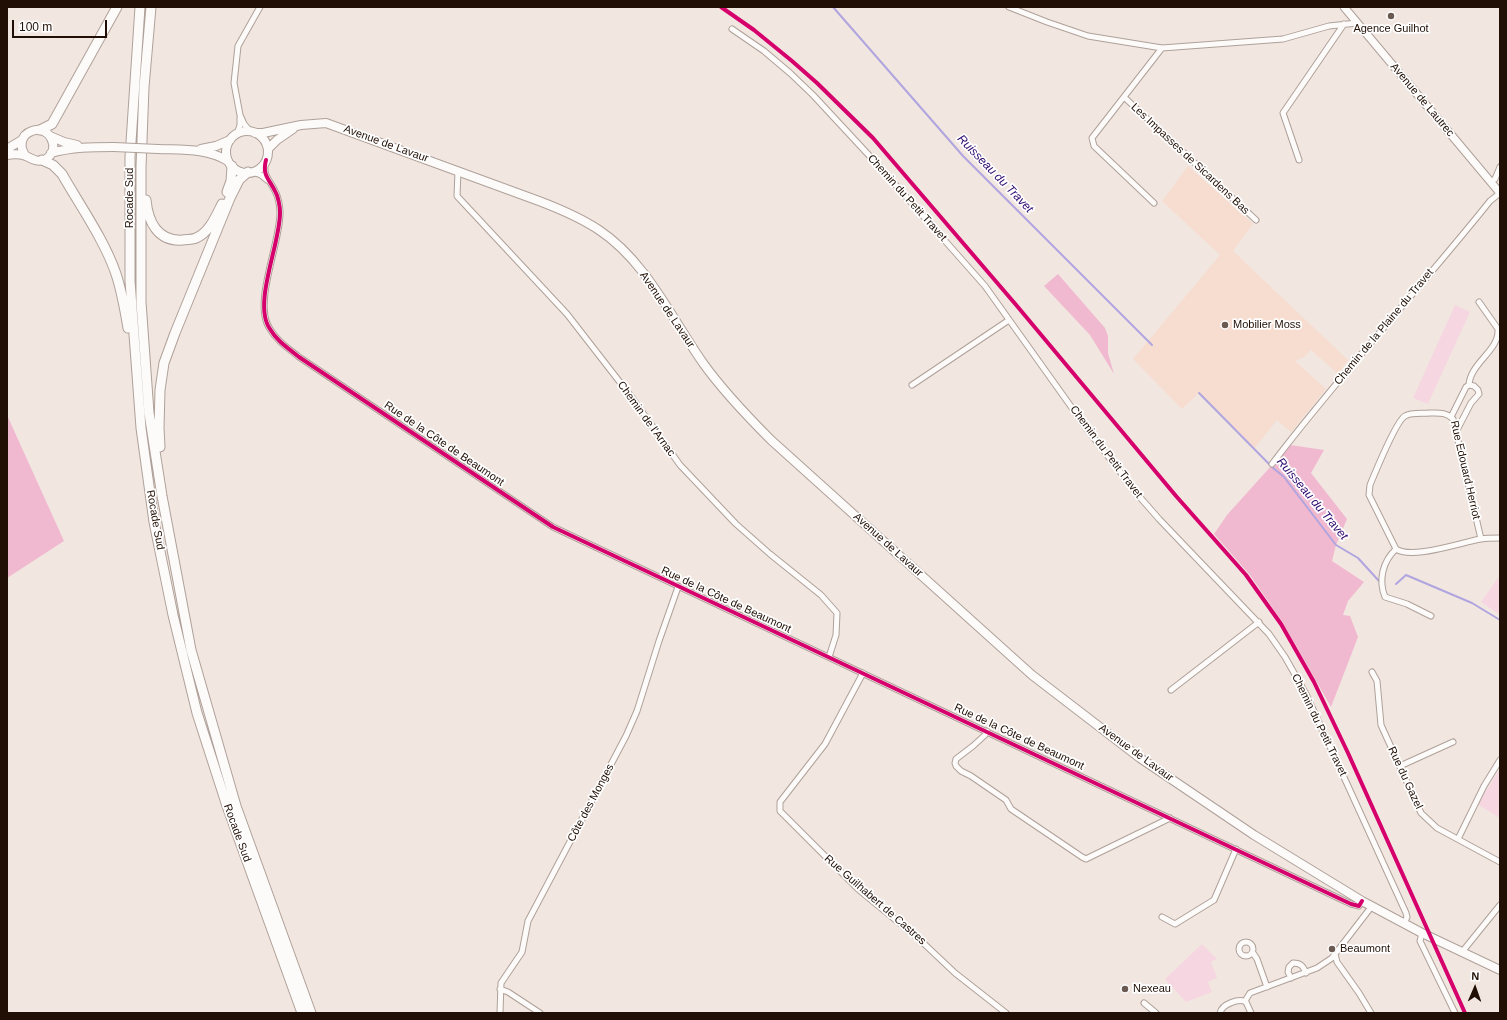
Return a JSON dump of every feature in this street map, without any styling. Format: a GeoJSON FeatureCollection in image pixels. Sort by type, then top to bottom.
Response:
{"type":"FeatureCollection","features":[{"type":"Feature","properties":{"kind":"highway"},"geometry":{"type":"LineString","coordinates":[[40,130],[52,124],[117,7]]}},
{"type":"Feature","properties":{"kind":"highway","name":"Rocade Sud"},"geometry":{"type":"LineString","coordinates":[[140,7],[130,157],[130,281],[140,428],[154,522],[173,615],[197,713],[227,806],[302,1013]]}},
{"type":"Feature","properties":{"kind":"highway","name":"Rocade Sud"},"geometry":{"type":"LineString","coordinates":[[151,7],[146,48],[141,167],[141,302],[149,413],[162,496],[191,650],[236,806],[311,1013]]}},
{"type":"Feature","properties":{"kind":"highway"},"geometry":{"type":"LineString","coordinates":[[42,160],[53,165],[62,174],[111,260],[122,294],[136,370]]}},
{"type":"Feature","properties":{"kind":"highway"},"geometry":{"type":"LineString","coordinates":[[141,167],[147,213],[154,227],[163,236],[176,240],[196,238],[213,222],[227,195],[231,181],[230,164]]}},
{"type":"Feature","properties":{"kind":"highway"},"geometry":{"type":"LineString","coordinates":[[162,496],[158,428],[160,390],[164,363],[230,198],[239,180],[250,172]]}},
{"type":"Feature","properties":{"kind":"main road","name":"Avenue de Lautrec"},"geometry":{"type":"LineString","coordinates":[[1344,7],[1500,193]]}},
{"type":"Feature","properties":{"kind":"main road","name":"Avenue de Lavaur"},"geometry":{"type":"LineString","coordinates":[[301,126],[326,123],[570,214],[600,230],[626,252],[650,282],[703,364],[738,406],[771,440],[1032,675],[1140,758],[1254,835],[1362,901],[1404,924],[1500,970]]}},
{"type":"Feature","properties":{"kind":"main road"},"geometry":{"type":"LineString","coordinates":[[194,150],[216,146],[230,140],[237,134],[246,131],[263,133],[301,126]]}},
{"type":"Feature","properties":{"kind":"main road"},"geometry":{"type":"LineString","coordinates":[[268,149],[282,135],[301,126]]}},
{"type":"Feature","properties":{"kind":"main road"},"geometry":{"type":"LineString","coordinates":[[7,149],[22,140],[24,136],[31,131],[40,130],[64,142],[86,147]]}},
{"type":"Feature","properties":{"kind":"main road"},"geometry":{"type":"LineString","coordinates":[[22,140],[22,148],[26,156],[31,160],[42,160],[51,153],[86,147],[194,150],[217,155],[237,170],[250,172],[263,165],[266,160],[268,149],[264,139],[253,132]]}},
{"type":"Feature","properties":{"kind":"main road"},"geometry":{"type":"LineString","coordinates":[[50,136],[53,142],[51,153]]}},
{"type":"Feature","properties":{"kind":"main road"},"geometry":{"type":"LineString","coordinates":[[230,140],[226,150],[230,164]]}},
{"type":"Feature","properties":{"kind":"main road"},"geometry":{"type":"LineString","coordinates":[[7,155],[26,156]]}},
{"type":"Feature","properties":{"kind":"street"},"geometry":{"type":"LineString","coordinates":[[237,134],[240,125],[240,115],[234,83],[238,46],[260,7]]}},
{"type":"Feature","properties":{"kind":"street"},"geometry":{"type":"LineString","coordinates":[[1009,7],[1088,36],[1162,48],[1282,39],[1329,26],[1357,23]]}},
{"type":"Feature","properties":{"kind":"street"},"geometry":{"type":"LineString","coordinates":[[1299,160],[1283,113],[1344,24]]}},
{"type":"Feature","properties":{"kind":"street","name":"Chemin du Petit Travet"},"geometry":{"type":"LineString","coordinates":[[732,29],[780,64],[813,95],[878,165],[985,286],[1087,429],[1126,480],[1159,519],[1259,622],[1277,645],[1306,694],[1406,913],[1407,917],[1404,924]]}},
{"type":"Feature","properties":{"kind":"street","name":"Les Impasses de Sicardens Bas"},"geometry":{"type":"LineString","coordinates":[[1154,203],[1094,146],[1092,138],[1162,48]]}},
{"type":"Feature","properties":{"kind":"street","name":"Les Impasses de Sicardens Bas"},"geometry":{"type":"LineString","coordinates":[[1124,97],[1256,220]]}},
{"type":"Feature","properties":{"kind":"street"},"geometry":{"type":"LineString","coordinates":[[240,115],[244,124],[253,132]]}},
{"type":"Feature","properties":{"kind":"street","name":"Rue de la Côte de Beaumont"},"geometry":{"type":"LineString","coordinates":[[266,160],[265,168],[267,180],[275,191],[280,212],[265,294],[264,315],[268,328],[278,340],[299,357],[553,527],[1351,904],[1359,906],[1362,901]]}},
{"type":"Feature","properties":{"kind":"street"},"geometry":{"type":"LineString","coordinates":[[1491,182],[1500,167]]}},
{"type":"Feature","properties":{"kind":"street","name":"Chemin de l'Arnac"},"geometry":{"type":"LineString","coordinates":[[458,171],[457,196],[567,314],[633,399],[680,465],[736,524],[770,554],[821,595],[837,613],[836,636],[829,657]]}},
{"type":"Feature","properties":{"kind":"street"},"geometry":{"type":"LineString","coordinates":[[250,172],[261,175],[267,180]]}},
{"type":"Feature","properties":{"kind":"street","name":"Chemin de la Plaine du Travet"},"geometry":{"type":"LineString","coordinates":[[1272,464],[1334,386],[1410,298],[1490,200],[1500,193]]}},
{"type":"Feature","properties":{"kind":"street","name":"Rue Edouard Herriot"},"geometry":{"type":"LineString","coordinates":[[1479,302],[1499,332],[1493,346],[1479,363],[1469,381],[1469,385],[1466,387],[1451,417],[1454,422],[1481,539]]}},
{"type":"Feature","properties":{"kind":"street"},"geometry":{"type":"LineString","coordinates":[[912,385],[1009,320]]}},
{"type":"Feature","properties":{"kind":"street"},"geometry":{"type":"LineString","coordinates":[[1456,432],[1471,403],[1479,394],[1478,390],[1474,386],[1469,385]]}},
{"type":"Feature","properties":{"kind":"street"},"geometry":{"type":"LineString","coordinates":[[1451,417],[1440,412],[1412,414],[1402,418],[1370,485],[1369,495],[1396,549],[1404,552],[1431,551],[1481,539],[1500,538]]}},
{"type":"Feature","properties":{"kind":"street"},"geometry":{"type":"LineString","coordinates":[[1396,549],[1384,564],[1382,586],[1385,597],[1407,604],[1431,616]]}},
{"type":"Feature","properties":{"kind":"street","name":"Côte des Monges"},"geometry":{"type":"LineString","coordinates":[[500,1013],[501,983],[522,952],[528,921],[533,910],[558,867],[632,724],[674,594],[678,587]]}},
{"type":"Feature","properties":{"kind":"street"},"geometry":{"type":"LineString","coordinates":[[1171,690],[1259,622]]}},
{"type":"Feature","properties":{"kind":"street","name":"Rue du Gazel"},"geometry":{"type":"LineString","coordinates":[[1372,672],[1378,680],[1381,725],[1421,813],[1437,828],[1500,862]]}},
{"type":"Feature","properties":{"kind":"street","name":"Rue Guilhabert de Castres"},"geometry":{"type":"LineString","coordinates":[[863,673],[825,744],[780,802],[780,811],[858,889],[919,939],[955,973],[1006,1013]]}},
{"type":"Feature","properties":{"kind":"street"},"geometry":{"type":"LineString","coordinates":[[987,731],[985,735],[973,746],[956,759],[956,766],[961,771],[971,776],[1006,800],[1011,810],[1086,859],[1170,818]]}},
{"type":"Feature","properties":{"kind":"street"},"geometry":{"type":"LineString","coordinates":[[1400,766],[1453,742]]}},
{"type":"Feature","properties":{"kind":"street"},"geometry":{"type":"LineString","coordinates":[[1458,839],[1484,786],[1500,760]]}},
{"type":"Feature","properties":{"kind":"street"},"geometry":{"type":"LineString","coordinates":[[1162,917],[1176,924],[1214,900],[1236,849]]}},
{"type":"Feature","properties":{"kind":"street"},"geometry":{"type":"LineString","coordinates":[[1462,952],[1500,904]]}},
{"type":"Feature","properties":{"kind":"street"},"geometry":{"type":"LineString","coordinates":[[1245,1001],[1250,993],[1306,973],[1332,958],[1372,906]]}},
{"type":"Feature","properties":{"kind":"street"},"geometry":{"type":"LineString","coordinates":[[1422,933],[1420,941],[1455,1013]]}},
{"type":"Feature","properties":{"kind":"street"},"geometry":{"type":"LineString","coordinates":[[1253,952],[1267,987]]}},
{"type":"Feature","properties":{"kind":"street"},"geometry":{"type":"LineString","coordinates":[[1335,954],[1337,962],[1372,1013]]}},
{"type":"Feature","properties":{"kind":"street"},"geometry":{"type":"LineString","coordinates":[[1291,978],[1288,972],[1289,967],[1293,963],[1299,963],[1303,966],[1306,973]]}},
{"type":"Feature","properties":{"kind":"street"},"geometry":{"type":"LineString","coordinates":[[500,989],[508,992],[540,1013]]}},
{"type":"Feature","properties":{"kind":"street"},"geometry":{"type":"LineString","coordinates":[[1220,1013],[1224,1006],[1240,1000],[1245,1001],[1251,1013]]}},
{"type":"Feature","properties":{"kind":"street"},"geometry":{"type":"LineString","coordinates":[[1144,1003],[1156,1013]]}},
{"type":"Feature","properties":{"kind":"shaded area"},"geometry":{"type":"Polygon","coordinates":[[[1188,166],[1253,224],[1233,251],[1348,360],[1338,374],[1311,350],[1304,357],[1295,361],[1326,389],[1291,432],[1277,420],[1254,449],[1199,393],[1182,409],[1133,359],[1220,255],[1162,201],[1188,166]]]}},
{"type":"Feature","properties":{"kind":"shaded area"},"geometry":{"type":"Polygon","coordinates":[[[1058,274],[1105,328],[1108,336],[1108,353],[1114,374],[1090,335],[1044,286],[1058,274]]]}},
{"type":"Feature","properties":{"kind":"shaded area"},"geometry":{"type":"Polygon","coordinates":[[[1455,305],[1470,312],[1428,404],[1413,398],[1455,305]]]}},
{"type":"Feature","properties":{"kind":"shaded area"},"geometry":{"type":"Polygon","coordinates":[[[7,415],[64,541],[7,578],[7,415]]]}},
{"type":"Feature","properties":{"kind":"shaded area"},"geometry":{"type":"Polygon","coordinates":[[[1290,445],[1324,450],[1311,473],[1347,519],[1336,545],[1332,561],[1364,582],[1348,601],[1343,615],[1350,616],[1358,637],[1331,707],[1283,623],[1250,575],[1214,534],[1227,515],[1290,445]]]}},
{"type":"Feature","properties":{"kind":"shaded area"},"geometry":{"type":"Polygon","coordinates":[[[1500,575],[1500,615],[1481,602],[1500,575]]]}},
{"type":"Feature","properties":{"kind":"shaded area"},"geometry":{"type":"Polygon","coordinates":[[[1500,769],[1500,818],[1477,804],[1500,769]]]}},
{"type":"Feature","properties":{"kind":"shaded area"},"geometry":{"type":"Polygon","coordinates":[[[1202,944],[1217,959],[1211,962],[1217,978],[1208,982],[1212,992],[1186,1002],[1165,979],[1202,944]]]}},
{"type":"Feature","properties":{"kind":"waterway","name":"Ruisseau du Travet"},"geometry":{"type":"LineString","coordinates":[[833,7],[963,156],[1152,345]]}},
{"type":"Feature","properties":{"kind":"waterway","name":"Ruisseau du Travet"},"geometry":{"type":"LineString","coordinates":[[1199,393],[1272,467],[1284,477],[1336,545],[1358,558],[1379,581]]}},
{"type":"Feature","properties":{"kind":"waterway","name":"Ruisseau du Travet"},"geometry":{"type":"LineString","coordinates":[[1396,584],[1406,575],[1472,603],[1500,620]]}},
{"type":"Feature","properties":{"kind":"cycle path"},"geometry":{"type":"LineString","coordinates":[[721,7],[754,30],[792,61],[817,83],[873,138],[1017,306],[1176,496],[1246,575],[1281,624],[1314,682],[1348,753],[1465,1013]]}},
{"type":"Feature","properties":{"kind":"cycle path"},"geometry":{"type":"LineString","coordinates":[[266,160],[265,169],[267,177],[277,196],[280,212],[279,225],[266,289],[264,304],[265,318],[276,337],[299,357],[553,527],[1351,904],[1359,906],[1362,901]]}},
{"type":"Feature","properties":{"kind":"place","name":"Agence Guilhot"},"geometry":{"type":"Point","coordinates":[1391,16]}},
{"type":"Feature","properties":{"kind":"place","name":"Mobilier Moss"},"geometry":{"type":"Point","coordinates":[1225,325]}},
{"type":"Feature","properties":{"kind":"place","name":"Beaumont"},"geometry":{"type":"Point","coordinates":[1332,949]}},
{"type":"Feature","properties":{"kind":"place","name":"Nexeau"},"geometry":{"type":"Point","coordinates":[1125,989]}}]}
